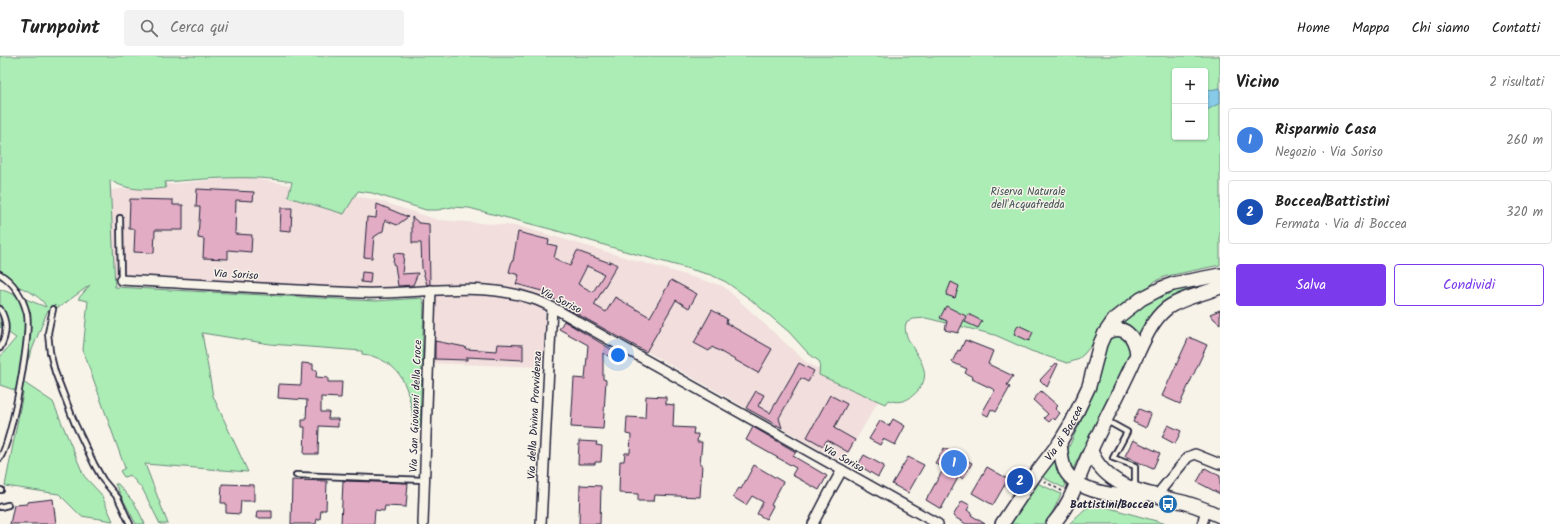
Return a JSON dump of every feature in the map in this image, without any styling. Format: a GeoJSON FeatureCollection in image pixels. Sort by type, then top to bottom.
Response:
{"type":"FeatureCollection","features":[{"type":"Feature","properties":{"kind":"main road","name":"Via di Boccea"},"geometry":{"type":"LineString","coordinates":[[1002,524],[1034,476],[1060,442],[1087,391],[1099,348],[1111,323],[1156,290],[1173,284],[1220,274]]}},
{"type":"Feature","properties":{"kind":"main road"},"geometry":{"type":"LineString","coordinates":[[1053,524],[1067,506],[1076,482],[1151,326],[1164,311],[1178,303],[1220,288]]}},
{"type":"Feature","properties":{"kind":"main road"},"geometry":{"type":"LineString","coordinates":[[1105,333],[1117,329],[1127,332],[1134,340],[1137,354]]}},
{"type":"Feature","properties":{"kind":"main road"},"geometry":{"type":"LineString","coordinates":[[1060,442],[1064,469],[1076,482],[1093,490],[1108,494],[1153,496]]}},
{"type":"Feature","properties":{"kind":"main road"},"geometry":{"type":"LineString","coordinates":[[1091,451],[1096,462],[1105,474],[1135,490],[1153,496],[1174,500],[1220,516]]}},
{"type":"Feature","properties":{"kind":"street","name":"Via Soriso"},"geometry":{"type":"LineString","coordinates":[[121,280],[364,293],[475,290],[503,292],[532,299],[552,308],[938,524]]}},
{"type":"Feature","properties":{"kind":"street","name":"Via San Giovanni della Croce"},"geometry":{"type":"LineString","coordinates":[[423,524],[431,290]]}},
{"type":"Feature","properties":{"kind":"street","name":"Via della Divina Provvidenza"},"geometry":{"type":"LineString","coordinates":[[541,524],[552,308]]}},
{"type":"Feature","properties":{"kind":"street"},"geometry":{"type":"LineString","coordinates":[[1153,496],[1188,457],[1195,454],[1220,464]]}},
{"type":"Feature","properties":{"kind":"street"},"geometry":{"type":"LineString","coordinates":[[813,524],[842,470]]}},
{"type":"Feature","properties":{"kind":"street"},"geometry":{"type":"LineString","coordinates":[[1202,524],[1206,510]]}},
{"type":"Feature","properties":{"kind":"lane"},"geometry":{"type":"LineString","coordinates":[[120,218],[121,280]]}},
{"type":"Feature","properties":{"kind":"lane"},"geometry":{"type":"LineString","coordinates":[[0,274],[11,283],[18,292],[26,312],[28,329],[10,430],[5,449],[0,458]]}},
{"type":"Feature","properties":{"kind":"lane"},"geometry":{"type":"LineString","coordinates":[[0,309],[6,327],[4,339],[0,348]]}},
{"type":"Feature","properties":{"kind":"lane"},"geometry":{"type":"LineString","coordinates":[[53,309],[48,333],[50,352],[55,372],[75,424],[94,464],[103,480],[118,498],[130,524]]}},
{"type":"Feature","properties":{"kind":"lane"},"geometry":{"type":"LineString","coordinates":[[1105,420],[1127,432],[1113,458],[1135,466],[1135,490]]}},
{"type":"Feature","properties":{"kind":"lane"},"geometry":{"type":"LineString","coordinates":[[296,475],[424,480]]}},
{"type":"Feature","properties":{"kind":"lane"},"geometry":{"type":"LineString","coordinates":[[0,507],[8,505]]}},
{"type":"Feature","properties":{"kind":"path"},"geometry":{"type":"LineString","coordinates":[[1041,480],[1064,492]]}},
{"type":"Feature","properties":{"kind":"path"},"geometry":{"type":"LineString","coordinates":[[1090,504],[1091,505],[1093,502]]}},
{"type":"Feature","properties":{"kind":"shaded area"},"geometry":{"type":"Polygon","coordinates":[[[244,177],[377,200],[438,220],[518,226],[723,286],[806,362],[878,401],[843,463],[546,294],[543,367],[428,363],[431,290],[359,293],[114,279],[110,190],[244,177]]]}},
{"type":"Feature","properties":{"kind":"green space","name":"Riserva Naturale dell'Acquafredda"},"geometry":{"type":"Polygon","coordinates":[[[0,56],[1220,56],[1220,265],[1167,276],[1155,281],[1084,354],[1077,360],[1067,363],[1031,351],[995,335],[926,318],[913,319],[906,323],[906,332],[923,368],[924,377],[921,387],[911,397],[900,402],[888,400],[885,404],[819,375],[820,362],[808,353],[789,332],[750,299],[726,282],[711,275],[554,230],[469,208],[452,207],[438,210],[426,210],[372,193],[358,191],[344,214],[288,197],[292,182],[260,178],[228,178],[165,182],[166,188],[152,189],[130,188],[110,180],[115,287],[375,301],[422,298],[424,304],[420,428],[415,428],[409,396],[398,372],[384,361],[373,356],[362,354],[362,351],[270,344],[202,333],[213,396],[248,472],[145,464],[168,524],[160,524],[143,490],[130,475],[124,477],[120,471],[125,468],[83,350],[88,301],[78,299],[90,285],[61,306],[47,312],[20,380],[53,402],[84,476],[101,494],[113,521],[81,516],[59,494],[5,486],[23,393],[0,385],[0,357],[16,338],[0,327],[0,289],[46,307],[39,298],[0,279],[0,56]]]}},
{"type":"Feature","properties":{"kind":"green space"},"geometry":{"type":"Polygon","coordinates":[[[1189,287],[1199,288],[1156,310],[1149,318],[1137,341],[1118,325],[1150,300],[1168,292],[1189,287]]]}},
{"type":"Feature","properties":{"kind":"green space"},"geometry":{"type":"Polygon","coordinates":[[[1110,334],[1125,337],[1130,348],[1129,355],[1072,471],[1066,458],[1067,451],[1093,394],[1102,355],[1110,334]]]}},
{"type":"Feature","properties":{"kind":"green space"},"geometry":{"type":"Polygon","coordinates":[[[1056,456],[1068,481],[1064,488],[1042,477],[1056,456]]]}},
{"type":"Feature","properties":{"kind":"green space"},"geometry":{"type":"Polygon","coordinates":[[[1037,483],[1061,494],[1054,510],[1044,524],[1009,524],[1037,483]]]}},
{"type":"Feature","properties":{"kind":"green space"},"geometry":{"type":"Polygon","coordinates":[[[115,484],[118,484],[135,504],[145,524],[136,524],[115,484]]]}},
{"type":"Feature","properties":{"kind":"green space"},"geometry":{"type":"Polygon","coordinates":[[[1095,504],[1167,524],[1069,524],[1085,509],[1095,504]]]}},
{"type":"Feature","properties":{"kind":"water"},"geometry":{"type":"Polygon","coordinates":[[[1208,88],[1210,90],[1220,88],[1220,103],[1208,109],[1208,88]]]}},
{"type":"Feature","properties":{"kind":"building"},"geometry":{"type":"Polygon","coordinates":[[[197,189],[254,192],[253,201],[236,200],[235,234],[252,235],[251,252],[228,250],[228,259],[203,258],[204,239],[198,238],[200,207],[196,207],[197,189]]]}},
{"type":"Feature","properties":{"kind":"building"},"geometry":{"type":"Polygon","coordinates":[[[130,199],[173,200],[173,205],[183,205],[183,230],[155,230],[154,253],[134,252],[135,229],[129,229],[130,199]]]}},
{"type":"Feature","properties":{"kind":"building"},"geometry":{"type":"Polygon","coordinates":[[[377,204],[408,217],[397,225],[385,220],[383,231],[374,237],[372,258],[364,257],[367,217],[376,218],[377,204]]]}},
{"type":"Feature","properties":{"kind":"building"},"geometry":{"type":"Polygon","coordinates":[[[281,208],[292,208],[291,231],[280,230],[281,208]]]}},
{"type":"Feature","properties":{"kind":"building"},"geometry":{"type":"Polygon","coordinates":[[[412,217],[419,223],[429,224],[430,284],[427,285],[422,268],[421,243],[412,243],[412,217]]]}},
{"type":"Feature","properties":{"kind":"building"},"geometry":{"type":"Polygon","coordinates":[[[518,232],[549,240],[548,244],[557,246],[554,258],[570,266],[577,251],[610,263],[610,261],[617,265],[594,305],[606,312],[615,297],[650,317],[671,280],[697,294],[689,308],[676,300],[646,352],[570,310],[552,298],[553,294],[516,284],[519,275],[509,272],[513,261],[518,232]],[[587,266],[578,284],[593,292],[604,274],[587,266]]]}},
{"type":"Feature","properties":{"kind":"building"},"geometry":{"type":"Polygon","coordinates":[[[394,253],[404,254],[402,274],[418,273],[413,285],[398,286],[395,265],[393,264],[394,253]]]}},
{"type":"Feature","properties":{"kind":"building"},"geometry":{"type":"Polygon","coordinates":[[[362,272],[371,273],[370,283],[361,282],[362,272]]]}},
{"type":"Feature","properties":{"kind":"building"},"geometry":{"type":"Polygon","coordinates":[[[951,282],[959,286],[955,298],[946,295],[951,282]]]}},
{"type":"Feature","properties":{"kind":"building"},"geometry":{"type":"Polygon","coordinates":[[[946,306],[966,316],[958,333],[945,330],[947,321],[940,318],[946,306]]]}},
{"type":"Feature","properties":{"kind":"building"},"geometry":{"type":"Polygon","coordinates":[[[712,310],[727,319],[726,323],[772,349],[758,373],[712,347],[709,351],[694,343],[712,310]]]}},
{"type":"Feature","properties":{"kind":"building"},"geometry":{"type":"Polygon","coordinates":[[[1220,310],[1220,324],[1210,314],[1220,310]]]}},
{"type":"Feature","properties":{"kind":"building"},"geometry":{"type":"Polygon","coordinates":[[[968,314],[982,321],[978,328],[965,322],[968,314]]]}},
{"type":"Feature","properties":{"kind":"building"},"geometry":{"type":"Polygon","coordinates":[[[564,321],[616,352],[612,358],[603,353],[603,379],[606,380],[603,429],[571,427],[574,378],[585,379],[588,345],[559,329],[564,321]]]}},
{"type":"Feature","properties":{"kind":"building"},"geometry":{"type":"Polygon","coordinates":[[[1018,325],[1033,332],[1029,341],[1014,334],[1018,325]]]}},
{"type":"Feature","properties":{"kind":"building"},"geometry":{"type":"Polygon","coordinates":[[[1189,337],[1207,345],[1180,404],[1162,396],[1189,337]]]}},
{"type":"Feature","properties":{"kind":"building"},"geometry":{"type":"Polygon","coordinates":[[[965,340],[993,351],[988,364],[1013,376],[1007,385],[1010,387],[996,412],[991,409],[988,416],[982,413],[995,390],[972,379],[973,377],[965,373],[967,369],[952,362],[958,350],[960,351],[965,340]]]}},
{"type":"Feature","properties":{"kind":"building"},"geometry":{"type":"Polygon","coordinates":[[[435,341],[465,347],[466,349],[497,351],[498,344],[523,345],[523,360],[467,357],[467,360],[435,359],[435,341]]]}},
{"type":"Feature","properties":{"kind":"building"},"geometry":{"type":"Polygon","coordinates":[[[302,363],[313,364],[313,370],[317,370],[316,377],[328,378],[328,382],[342,382],[341,398],[321,397],[321,412],[329,412],[328,419],[338,419],[338,427],[319,426],[318,454],[304,454],[305,427],[302,427],[302,420],[306,420],[307,400],[278,398],[279,384],[301,385],[302,363]]]}},
{"type":"Feature","properties":{"kind":"building"},"geometry":{"type":"Polygon","coordinates":[[[799,363],[814,371],[808,382],[801,378],[779,418],[782,428],[746,408],[756,391],[764,395],[758,406],[770,413],[799,363]]]}},
{"type":"Feature","properties":{"kind":"building"},"geometry":{"type":"Polygon","coordinates":[[[1056,363],[1058,364],[1047,387],[1040,380],[1056,363]]]}},
{"type":"Feature","properties":{"kind":"building"},"geometry":{"type":"Polygon","coordinates":[[[1041,391],[1058,406],[1055,409],[1060,413],[1055,420],[1053,418],[1049,422],[1044,418],[1048,414],[1033,400],[1041,391]]]}},
{"type":"Feature","properties":{"kind":"building"},"geometry":{"type":"Polygon","coordinates":[[[830,395],[847,404],[834,428],[855,440],[848,452],[827,440],[823,446],[807,437],[830,395]]]}},
{"type":"Feature","properties":{"kind":"building"},"geometry":{"type":"Polygon","coordinates":[[[646,396],[666,397],[666,404],[674,405],[673,427],[694,428],[693,434],[698,434],[697,442],[702,442],[700,497],[655,495],[654,501],[638,501],[638,494],[619,493],[620,461],[624,461],[625,453],[630,453],[631,435],[626,434],[627,417],[645,418],[646,396]]]}},
{"type":"Feature","properties":{"kind":"building"},"geometry":{"type":"Polygon","coordinates":[[[1139,409],[1151,414],[1146,428],[1133,422],[1139,409]]]}},
{"type":"Feature","properties":{"kind":"building"},"geometry":{"type":"Polygon","coordinates":[[[893,419],[905,426],[895,445],[883,439],[880,445],[869,439],[880,421],[889,426],[893,419]]]}},
{"type":"Feature","properties":{"kind":"building"},"geometry":{"type":"Polygon","coordinates":[[[1168,425],[1181,431],[1175,444],[1162,437],[1168,425]]]}},
{"type":"Feature","properties":{"kind":"building"},"geometry":{"type":"Polygon","coordinates":[[[753,427],[796,452],[793,456],[827,476],[819,490],[792,475],[796,468],[746,440],[753,427]]]}},
{"type":"Feature","properties":{"kind":"building"},"geometry":{"type":"Polygon","coordinates":[[[1133,440],[1160,453],[1153,469],[1125,456],[1133,440]]]}},
{"type":"Feature","properties":{"kind":"building"},"geometry":{"type":"Polygon","coordinates":[[[579,441],[597,442],[596,445],[602,446],[601,462],[595,462],[595,464],[578,464],[579,441]]]}},
{"type":"Feature","properties":{"kind":"building"},"geometry":{"type":"Polygon","coordinates":[[[944,448],[972,463],[963,479],[959,476],[941,509],[926,500],[944,468],[935,463],[944,448]]]}},
{"type":"Feature","properties":{"kind":"building"},"geometry":{"type":"Polygon","coordinates":[[[864,455],[884,466],[878,477],[858,465],[864,455]]]}},
{"type":"Feature","properties":{"kind":"building"},"geometry":{"type":"Polygon","coordinates":[[[908,457],[924,465],[908,493],[892,484],[908,457]]]}},
{"type":"Feature","properties":{"kind":"building"},"geometry":{"type":"Polygon","coordinates":[[[754,465],[783,482],[771,505],[773,506],[766,519],[757,514],[763,502],[752,496],[746,505],[733,497],[739,488],[741,489],[754,465]]]}},
{"type":"Feature","properties":{"kind":"building"},"geometry":{"type":"Polygon","coordinates":[[[987,467],[1008,479],[993,505],[972,493],[987,467]]]}},
{"type":"Feature","properties":{"kind":"building"},"geometry":{"type":"Polygon","coordinates":[[[1205,468],[1220,476],[1220,494],[1197,482],[1205,468]]]}},
{"type":"Feature","properties":{"kind":"building"},"geometry":{"type":"Polygon","coordinates":[[[292,480],[327,481],[326,510],[321,510],[320,519],[317,519],[316,524],[291,524],[292,480]]]}},
{"type":"Feature","properties":{"kind":"building"},"geometry":{"type":"Polygon","coordinates":[[[343,481],[408,483],[406,507],[385,506],[384,511],[375,510],[374,524],[341,524],[343,481]]]}},
{"type":"Feature","properties":{"kind":"building"},"geometry":{"type":"Polygon","coordinates":[[[222,484],[254,485],[254,501],[241,501],[240,514],[226,513],[226,503],[221,503],[222,484]]]}},
{"type":"Feature","properties":{"kind":"building"},"geometry":{"type":"Polygon","coordinates":[[[580,485],[601,486],[600,524],[579,524],[580,485]]]}},
{"type":"Feature","properties":{"kind":"building"},"geometry":{"type":"Polygon","coordinates":[[[53,499],[56,524],[10,524],[14,505],[53,499]]]}},
{"type":"Feature","properties":{"kind":"building"},"geometry":{"type":"Polygon","coordinates":[[[962,501],[970,505],[967,510],[972,513],[971,515],[985,524],[966,524],[953,516],[962,501]]]}},
{"type":"Feature","properties":{"kind":"building"},"geometry":{"type":"Polygon","coordinates":[[[257,511],[272,511],[272,518],[256,518],[257,511]]]}},
{"type":"Feature","properties":{"kind":"place","name":"Risparmio Casa"},"geometry":{"type":"Point","coordinates":[954,463]}},
{"type":"Feature","properties":{"kind":"place","name":"Boccea/Battistini"},"geometry":{"type":"Point","coordinates":[1020,481]}},
{"type":"Feature","properties":{"kind":"place","name":"Battistini/Boccea"},"geometry":{"type":"Point","coordinates":[1168,504]}}]}
